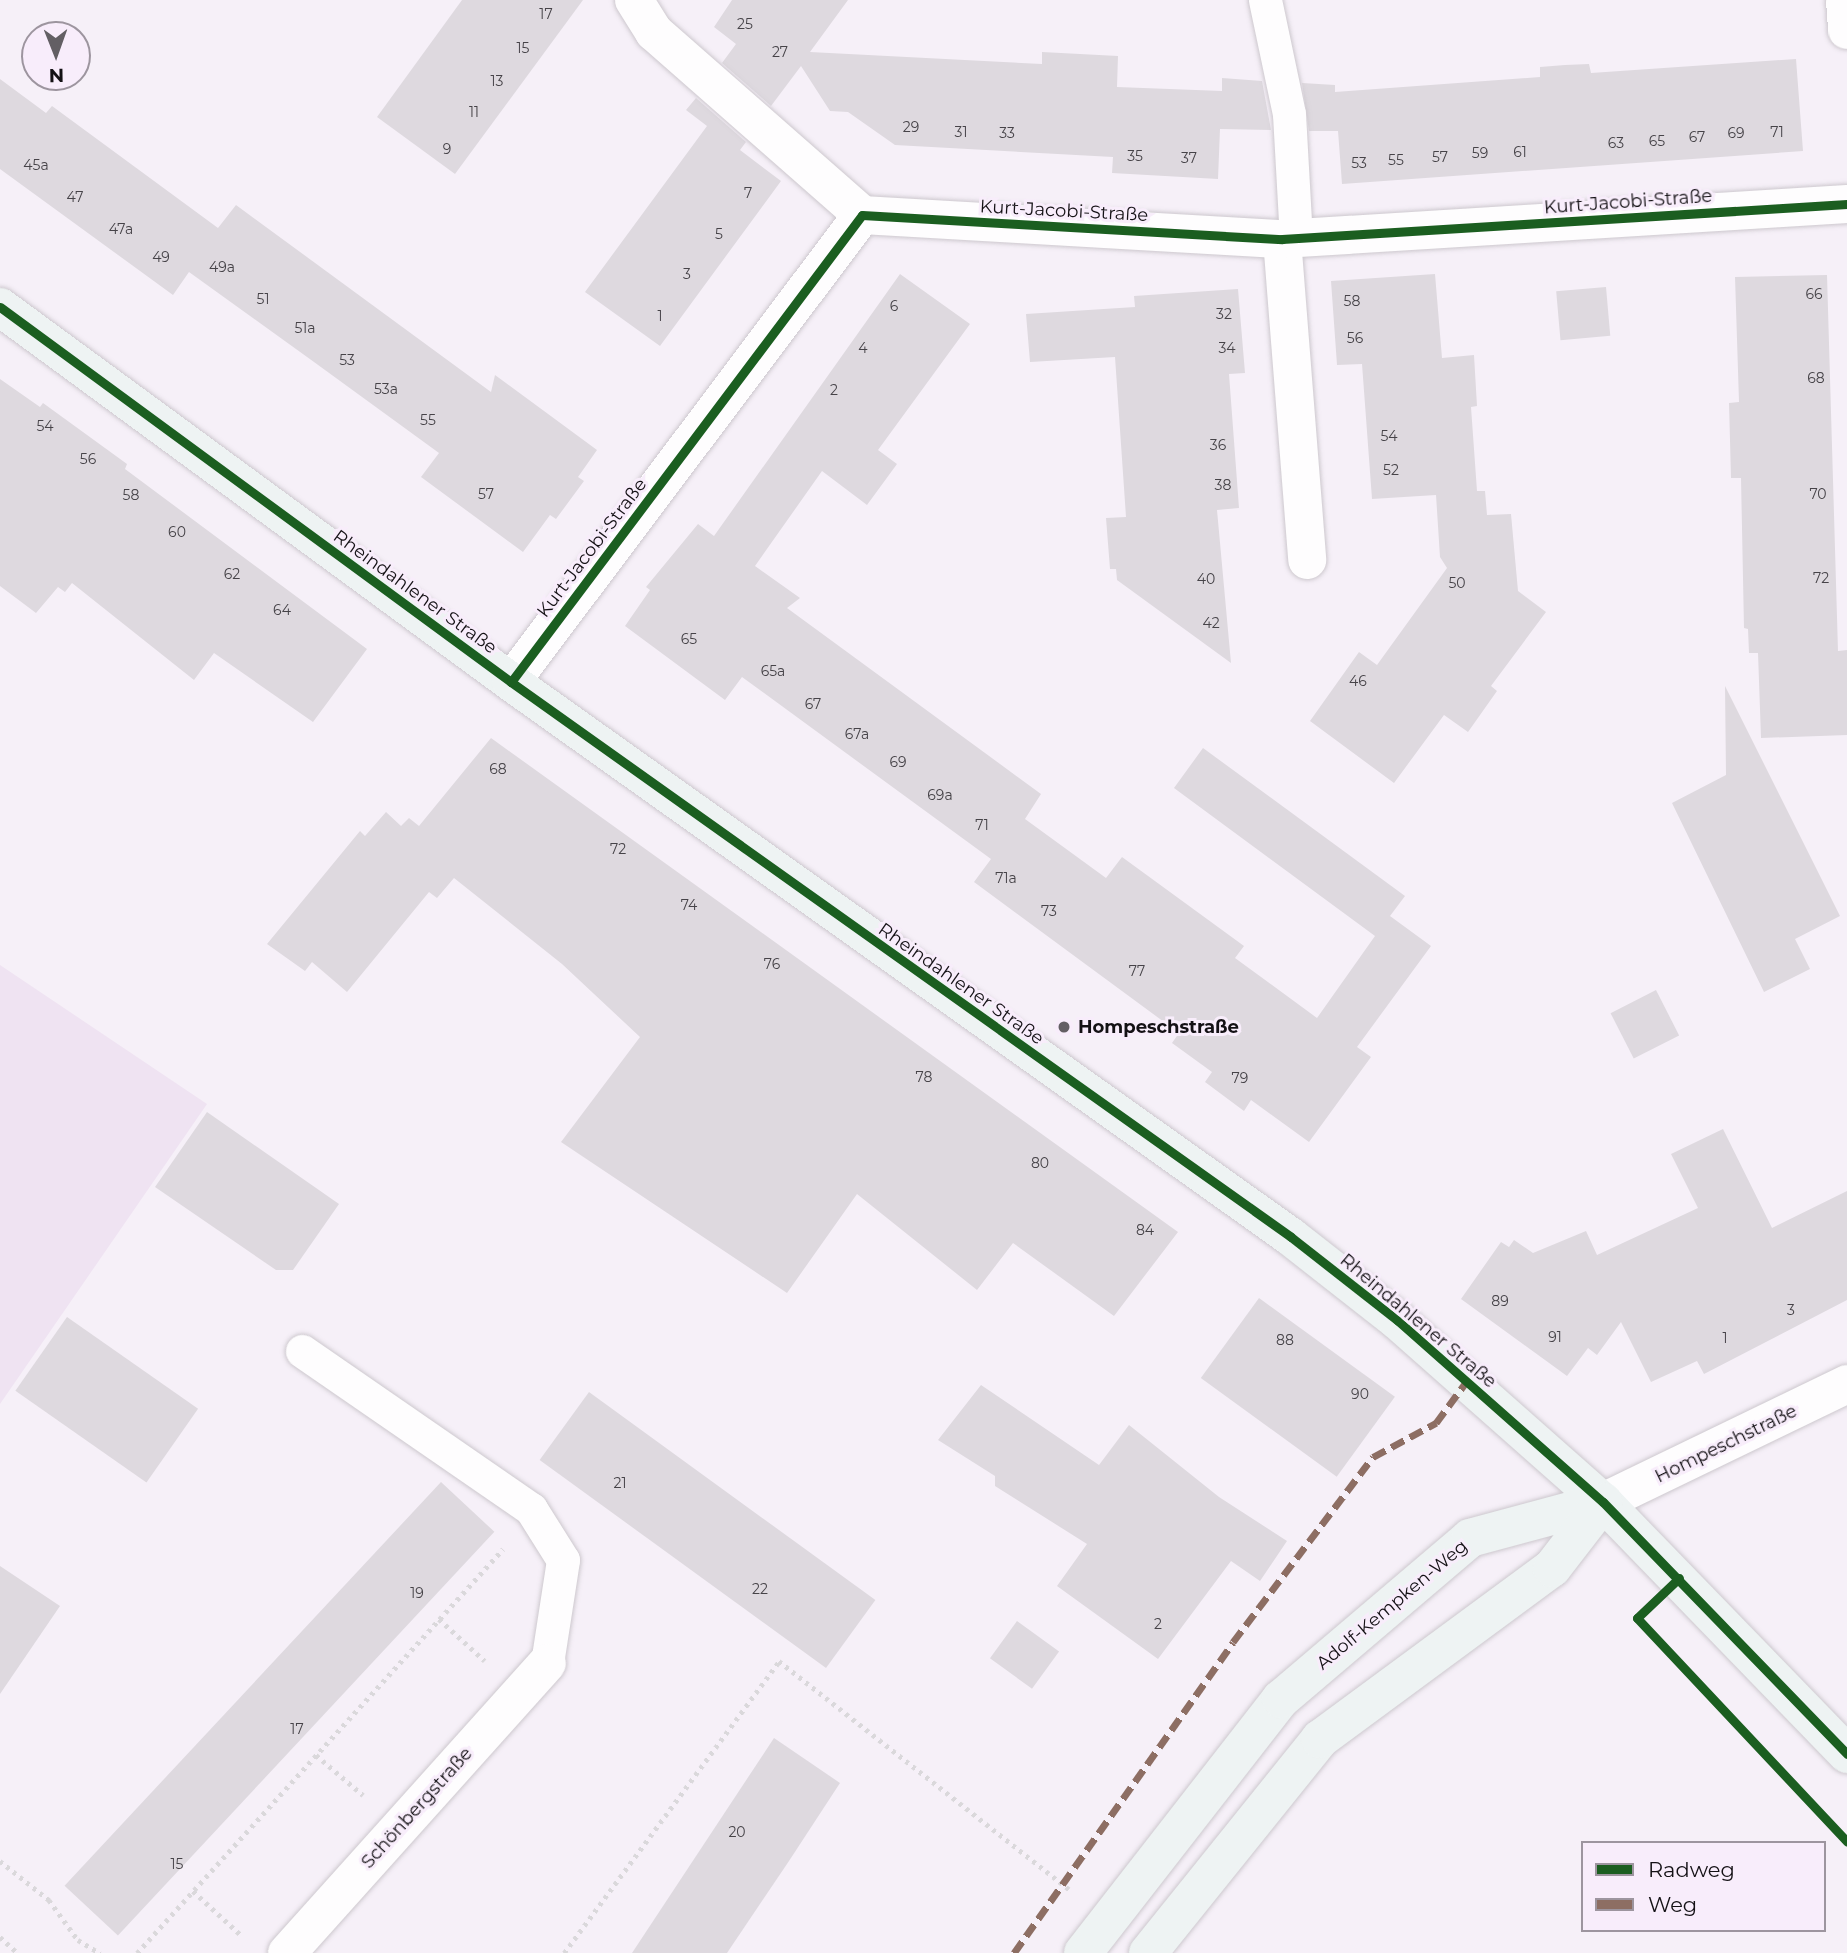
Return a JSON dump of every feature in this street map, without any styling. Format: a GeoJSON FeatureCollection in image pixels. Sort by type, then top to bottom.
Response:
{"type":"FeatureCollection","features":[{"type":"Feature","properties":{"kind":"main road","name":"Rheindahlener Straße"},"geometry":{"type":"LineString","coordinates":[[0,307],[511,682],[1291,1237],[1397,1320],[1603,1502],[1847,1754]]}},
{"type":"Feature","properties":{"kind":"main road","name":"Adolf-Kempken-Weg"},"geometry":{"type":"LineString","coordinates":[[1083,1953],[1281,1699],[1470,1538],[1603,1502]]}},
{"type":"Feature","properties":{"kind":"main road"},"geometry":{"type":"LineString","coordinates":[[1148,1953],[1320,1739],[1552,1567],[1603,1502]]}},
{"type":"Feature","properties":{"kind":"street"},"geometry":{"type":"LineString","coordinates":[[634,0],[654,32],[862,215]]}},
{"type":"Feature","properties":{"kind":"street"},"geometry":{"type":"LineString","coordinates":[[1845,0],[1847,30]]}},
{"type":"Feature","properties":{"kind":"street","name":"Kurt-Jacobi-Straße"},"geometry":{"type":"LineString","coordinates":[[511,682],[862,215],[1289,239],[1847,204]]}},
{"type":"Feature","properties":{"kind":"street"},"geometry":{"type":"LineString","coordinates":[[1289,239],[1307,560]]}},
{"type":"Feature","properties":{"kind":"street","name":"Hompeschstraße"},"geometry":{"type":"LineString","coordinates":[[1603,1502],[1847,1384]]}},
{"type":"Feature","properties":{"kind":"street","name":"Schönbergstraße"},"geometry":{"type":"LineString","coordinates":[[287,1953],[547,1663]]}},
{"type":"Feature","properties":{"kind":"lane"},"geometry":{"type":"LineString","coordinates":[[1265,0],[1289,114],[1289,239]]}},
{"type":"Feature","properties":{"kind":"lane"},"geometry":{"type":"LineString","coordinates":[[302,1351],[534,1514],[563,1560],[547,1663]]}},
{"type":"Feature","properties":{"kind":"path"},"geometry":{"type":"LineString","coordinates":[[137,1953],[534,1514]]}},
{"type":"Feature","properties":{"kind":"path"},"geometry":{"type":"LineString","coordinates":[[439,1619],[520,1693]]}},
{"type":"Feature","properties":{"kind":"path"},"geometry":{"type":"LineString","coordinates":[[564,1953],[779,1661],[1108,1920]]}},
{"type":"Feature","properties":{"kind":"path"},"geometry":{"type":"LineString","coordinates":[[316,1755],[400,1827]]}},
{"type":"Feature","properties":{"kind":"path"},"geometry":{"type":"LineString","coordinates":[[0,1861],[49,1900],[78,1940],[100,1953]]}},
{"type":"Feature","properties":{"kind":"path"},"geometry":{"type":"LineString","coordinates":[[193,1891],[251,1944]]}},
{"type":"Feature","properties":{"kind":"path"},"geometry":{"type":"LineString","coordinates":[[0,1937],[18,1953]]}},
{"type":"Feature","properties":{"kind":"shaded area"},"geometry":{"type":"Polygon","coordinates":[[[0,965],[207,1104],[0,1404],[0,965]]]}},
{"type":"Feature","properties":{"kind":"building"},"geometry":{"type":"Polygon","coordinates":[[[462,0],[583,0],[455,174],[377,117],[462,0]]]}},
{"type":"Feature","properties":{"kind":"building"},"geometry":{"type":"Polygon","coordinates":[[[732,0],[848,0],[810,52],[1042,64],[1042,52],[1118,56],[1117,87],[1222,91],[1222,78],[1262,81],[1271,130],[1220,129],[1218,179],[1112,173],[1113,157],[895,145],[848,112],[830,111],[801,66],[771,106],[722,63],[736,44],[714,27],[732,0]]]}},
{"type":"Feature","properties":{"kind":"building"},"geometry":{"type":"Polygon","coordinates":[[[1796,59],[1803,151],[1342,184],[1338,131],[1309,131],[1302,83],[1335,85],[1335,92],[1540,77],[1540,67],[1565,65],[1589,64],[1591,73],[1796,59]]]}},
{"type":"Feature","properties":{"kind":"building"},"geometry":{"type":"Polygon","coordinates":[[[0,79],[46,113],[52,106],[218,228],[236,205],[491,392],[495,375],[597,450],[578,477],[584,481],[556,519],[550,515],[523,552],[421,477],[439,453],[189,272],[173,295],[0,169],[0,79]]]}},
{"type":"Feature","properties":{"kind":"building"},"geometry":{"type":"Polygon","coordinates":[[[696,98],[746,142],[740,150],[781,181],[660,346],[585,292],[707,126],[686,110],[696,98]]]}},
{"type":"Feature","properties":{"kind":"building"},"geometry":{"type":"Polygon","coordinates":[[[900,274],[970,324],[878,450],[897,464],[867,505],[822,471],[755,566],[800,598],[787,608],[1041,794],[1025,819],[1106,878],[1122,857],[1244,946],[1235,958],[1317,1018],[1375,936],[1174,788],[1203,748],[1405,896],[1390,916],[1431,946],[1357,1047],[1371,1057],[1309,1142],[1251,1100],[1244,1111],[1205,1082],[1212,1072],[1172,1043],[1179,1033],[974,882],[991,859],[742,677],[725,700],[625,626],[650,590],[646,587],[698,524],[714,536],[900,274]]]}},
{"type":"Feature","properties":{"kind":"building"},"geometry":{"type":"Polygon","coordinates":[[[1435,274],[1442,358],[1474,355],[1477,406],[1471,407],[1477,491],[1485,491],[1487,515],[1511,514],[1518,591],[1546,612],[1491,686],[1497,691],[1468,732],[1444,715],[1394,783],[1310,721],[1359,652],[1377,665],[1447,568],[1440,557],[1436,495],[1372,499],[1362,364],[1337,365],[1331,281],[1435,274]]]}},
{"type":"Feature","properties":{"kind":"building"},"geometry":{"type":"Polygon","coordinates":[[[1827,275],[1838,651],[1847,650],[1847,735],[1761,738],[1758,653],[1749,653],[1748,629],[1744,628],[1741,478],[1731,478],[1729,403],[1739,402],[1735,277],[1827,275]]]}},
{"type":"Feature","properties":{"kind":"building"},"geometry":{"type":"Polygon","coordinates":[[[1606,287],[1610,336],[1560,340],[1556,291],[1606,287]]]}},
{"type":"Feature","properties":{"kind":"building"},"geometry":{"type":"Polygon","coordinates":[[[1238,289],[1245,373],[1229,374],[1239,508],[1217,510],[1231,663],[1117,580],[1116,569],[1110,569],[1106,518],[1126,517],[1115,357],[1030,362],[1026,314],[1135,307],[1134,296],[1238,289]]]}},
{"type":"Feature","properties":{"kind":"building"},"geometry":{"type":"Polygon","coordinates":[[[0,379],[40,407],[43,403],[127,464],[125,469],[367,649],[313,722],[214,653],[194,680],[72,583],[65,592],[58,587],[36,613],[0,586],[0,379]]]}},
{"type":"Feature","properties":{"kind":"building"},"geometry":{"type":"Polygon","coordinates":[[[1725,686],[1840,916],[1795,939],[1810,969],[1764,992],[1672,803],[1726,775],[1725,686]]]}},
{"type":"Feature","properties":{"kind":"building"},"geometry":{"type":"Polygon","coordinates":[[[491,738],[1178,1232],[1114,1316],[1013,1243],[977,1290],[857,1194],[787,1293],[561,1142],[640,1037],[562,964],[454,878],[437,898],[429,892],[347,992],[312,962],[305,971],[267,944],[360,831],[365,836],[386,812],[401,826],[409,818],[419,826],[491,738]]]}},
{"type":"Feature","properties":{"kind":"building"},"geometry":{"type":"Polygon","coordinates":[[[1656,990],[1679,1035],[1634,1059],[1611,1013],[1656,990]]]}},
{"type":"Feature","properties":{"kind":"building"},"geometry":{"type":"Polygon","coordinates":[[[207,1112],[339,1204],[293,1270],[276,1270],[155,1187],[207,1112]]]}},
{"type":"Feature","properties":{"kind":"building"},"geometry":{"type":"Polygon","coordinates":[[[1723,1129],[1772,1228],[1847,1191],[1847,1300],[1704,1374],[1697,1361],[1651,1382],[1621,1322],[1597,1355],[1588,1348],[1567,1376],[1461,1299],[1501,1242],[1509,1247],[1514,1240],[1533,1253],[1586,1231],[1597,1255],[1698,1208],[1671,1154],[1723,1129]]]}},
{"type":"Feature","properties":{"kind":"building"},"geometry":{"type":"Polygon","coordinates":[[[1259,1298],[1395,1397],[1337,1477],[1201,1378],[1259,1298]]]}},
{"type":"Feature","properties":{"kind":"building"},"geometry":{"type":"Polygon","coordinates":[[[67,1317],[198,1409],[146,1482],[15,1391],[67,1317]]]}},
{"type":"Feature","properties":{"kind":"building"},"geometry":{"type":"Polygon","coordinates":[[[981,1385],[1099,1465],[1129,1425],[1219,1497],[1287,1541],[1260,1581],[1231,1561],[1158,1659],[1057,1586],[1087,1544],[995,1486],[995,1476],[938,1440],[981,1385]]]}},
{"type":"Feature","properties":{"kind":"building"},"geometry":{"type":"Polygon","coordinates":[[[589,1392],[875,1600],[826,1668],[540,1460],[589,1392]]]}},
{"type":"Feature","properties":{"kind":"building"},"geometry":{"type":"Polygon","coordinates":[[[441,1482],[494,1532],[118,1935],[65,1886],[441,1482]]]}},
{"type":"Feature","properties":{"kind":"building"},"geometry":{"type":"Polygon","coordinates":[[[0,1566],[60,1606],[0,1694],[0,1566]]]}},
{"type":"Feature","properties":{"kind":"building"},"geometry":{"type":"Polygon","coordinates":[[[1017,1621],[1059,1652],[1032,1689],[990,1658],[1017,1621]]]}},
{"type":"Feature","properties":{"kind":"building"},"geometry":{"type":"Polygon","coordinates":[[[774,1738],[840,1783],[789,1861],[727,1953],[632,1953],[774,1738]]]}},
{"type":"Feature","properties":{"kind":"marked path"},"geometry":{"type":"LineString","coordinates":[[1014,1953],[1233,1642],[1373,1457],[1436,1423],[1467,1381]]}},
{"type":"Feature","properties":{"kind":"cycle path"},"geometry":{"type":"LineString","coordinates":[[511,682],[862,215],[1282,239],[1847,204]]}},
{"type":"Feature","properties":{"kind":"cycle path"},"geometry":{"type":"LineString","coordinates":[[0,307],[511,682],[1291,1237],[1397,1320],[1603,1502],[1847,1754]]}},
{"type":"Feature","properties":{"kind":"cycle path"},"geometry":{"type":"LineString","coordinates":[[1679,1578],[1637,1618],[1847,1842]]}},
{"type":"Feature","properties":{"kind":"place","name":"Hompeschstraße"},"geometry":{"type":"Point","coordinates":[1064,1027]}}]}
